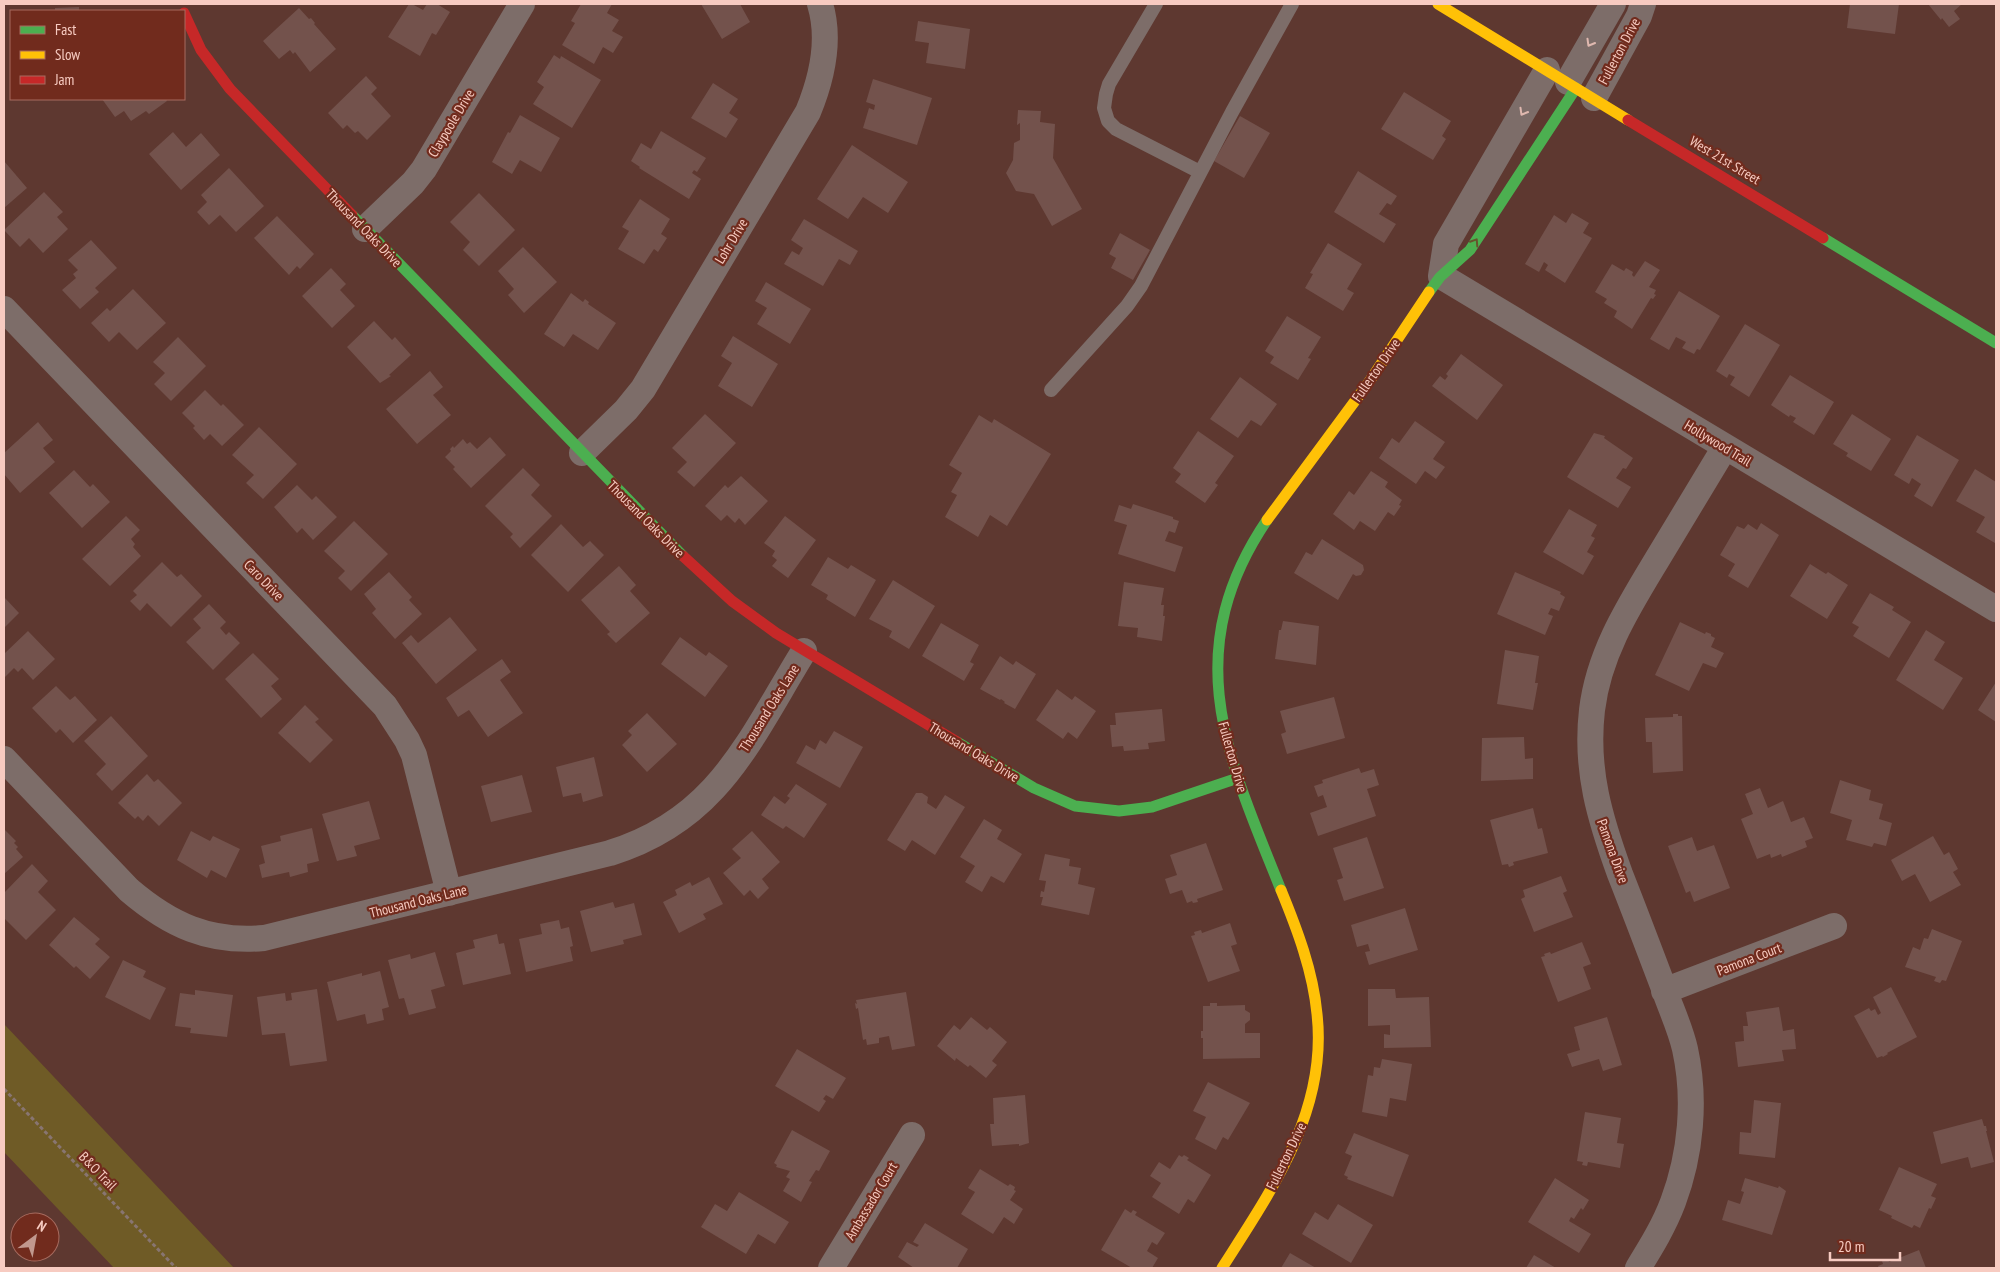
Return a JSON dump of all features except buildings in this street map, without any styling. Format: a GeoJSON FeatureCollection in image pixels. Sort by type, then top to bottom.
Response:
{"type":"FeatureCollection","features":[{"type":"Feature","properties":{"kind":"street","name":"Claypoole Drive"},"geometry":{"type":"LineString","coordinates":[[365,230],[413,183],[424,169],[522,4]]}},
{"type":"Feature","properties":{"kind":"street","name":"Lohr Drive"},"geometry":{"type":"LineString","coordinates":[[582,453],[626,410],[643,389],[808,112],[817,90],[824,57],[825,33],[820,4]]}},
{"type":"Feature","properties":{"kind":"street","name":"West 21st Street"},"geometry":{"type":"LineString","coordinates":[[1438,4],[1996,343]]}},
{"type":"Feature","properties":{"kind":"street","name":"Fullerton Drive"},"geometry":{"type":"LineString","coordinates":[[1571,85],[1613,4]]}},
{"type":"Feature","properties":{"kind":"street","name":"Fullerton Drive"},"geometry":{"type":"LineString","coordinates":[[1222,1268],[1284,1165],[1299,1134],[1311,1096],[1318,1048],[1316,1004],[1307,960],[1238,778],[1222,727],[1217,684],[1221,629],[1236,576],[1249,547],[1267,519],[1370,380],[1440,276],[1446,244],[1571,85],[1639,16],[1643,4]]}},
{"type":"Feature","properties":{"kind":"street","name":"Thousand Oaks Drive"},"geometry":{"type":"LineString","coordinates":[[185,14],[201,50],[230,89],[668,543],[732,601],[804,651],[1034,788],[1075,806],[1119,811],[1152,807],[1238,778]]}},
{"type":"Feature","properties":{"kind":"street","name":"Hollywood Trail"},"geometry":{"type":"LineString","coordinates":[[1440,276],[1996,609]]}},
{"type":"Feature","properties":{"kind":"street","name":"Caro Drive"},"geometry":{"type":"LineString","coordinates":[[4,309],[385,706],[407,740],[414,756],[449,893]]}},
{"type":"Feature","properties":{"kind":"street","name":"Pamona Drive"},"geometry":{"type":"LineString","coordinates":[[1638,1268],[1658,1235],[1673,1203],[1683,1172],[1690,1114],[1688,1066],[1678,1027],[1598,809],[1590,754],[1592,711],[1605,657],[1617,627],[1725,447]]}},
{"type":"Feature","properties":{"kind":"street","name":"Thousand Oaks Lane"},"geometry":{"type":"LineString","coordinates":[[4,759],[129,890],[156,911],[175,923],[196,932],[235,939],[274,936],[610,853],[651,838],[670,827],[706,799],[728,774],[804,651]]}},
{"type":"Feature","properties":{"kind":"street","name":"Pamona Court"},"geometry":{"type":"LineString","coordinates":[[1664,991],[1834,926]]}},
{"type":"Feature","properties":{"kind":"street","name":"Ambassador Court"},"geometry":{"type":"LineString","coordinates":[[831,1268],[912,1135]]}},
{"type":"Feature","properties":{"kind":"lane"},"geometry":{"type":"LineString","coordinates":[[1156,4],[1109,84],[1104,108],[1108,121],[1116,129],[1200,172]]}},
{"type":"Feature","properties":{"kind":"lane"},"geometry":{"type":"LineString","coordinates":[[1051,390],[1127,306],[1141,286],[1200,172],[1292,4]]}},
{"type":"Feature","properties":{"kind":"path","name":"B&O Trail"},"geometry":{"type":"LineString","coordinates":[[4,1089],[176,1268]]}},
{"type":"Feature","properties":{"kind":"shaded area"},"geometry":{"type":"Polygon","coordinates":[[[4,1024],[234,1268],[114,1268],[4,1152],[4,1024]]]}},
{"type":"Feature","properties":{"kind":"traffic: fast"},"geometry":{"type":"LineString","coordinates":[[1429,292],[1440,277],[1470,250],[1576,88]]}},
{"type":"Feature","properties":{"kind":"traffic: fast"},"geometry":{"type":"LineString","coordinates":[[352,215],[683,556]]}},
{"type":"Feature","properties":{"kind":"traffic: fast"},"geometry":{"type":"LineString","coordinates":[[1823,238],[1996,343]]}},
{"type":"Feature","properties":{"kind":"traffic: fast"},"geometry":{"type":"LineString","coordinates":[[1267,520],[1240,569],[1224,615],[1218,661],[1220,705],[1230,750],[1261,842],[1281,890]]}},
{"type":"Feature","properties":{"kind":"traffic: fast"},"geometry":{"type":"LineString","coordinates":[[957,742],[1034,788],[1075,806],[1119,811],[1152,807],[1238,778]]}},
{"type":"Feature","properties":{"kind":"traffic: slow"},"geometry":{"type":"LineString","coordinates":[[1438,4],[1628,120]]}},
{"type":"Feature","properties":{"kind":"traffic: slow"},"geometry":{"type":"LineString","coordinates":[[1267,520],[1369,382],[1429,292]]}},
{"type":"Feature","properties":{"kind":"traffic: slow"},"geometry":{"type":"LineString","coordinates":[[1222,1268],[1259,1209],[1292,1148],[1305,1117],[1314,1084],[1318,1050],[1315,998],[1304,950],[1281,890]]}},
{"type":"Feature","properties":{"kind":"traffic: jam"},"geometry":{"type":"LineString","coordinates":[[185,15],[201,50],[230,89],[352,215]]}},
{"type":"Feature","properties":{"kind":"traffic: jam"},"geometry":{"type":"LineString","coordinates":[[1628,120],[1823,238]]}},
{"type":"Feature","properties":{"kind":"traffic: jam"},"geometry":{"type":"LineString","coordinates":[[683,556],[732,601],[776,633],[957,742]]}}]}
